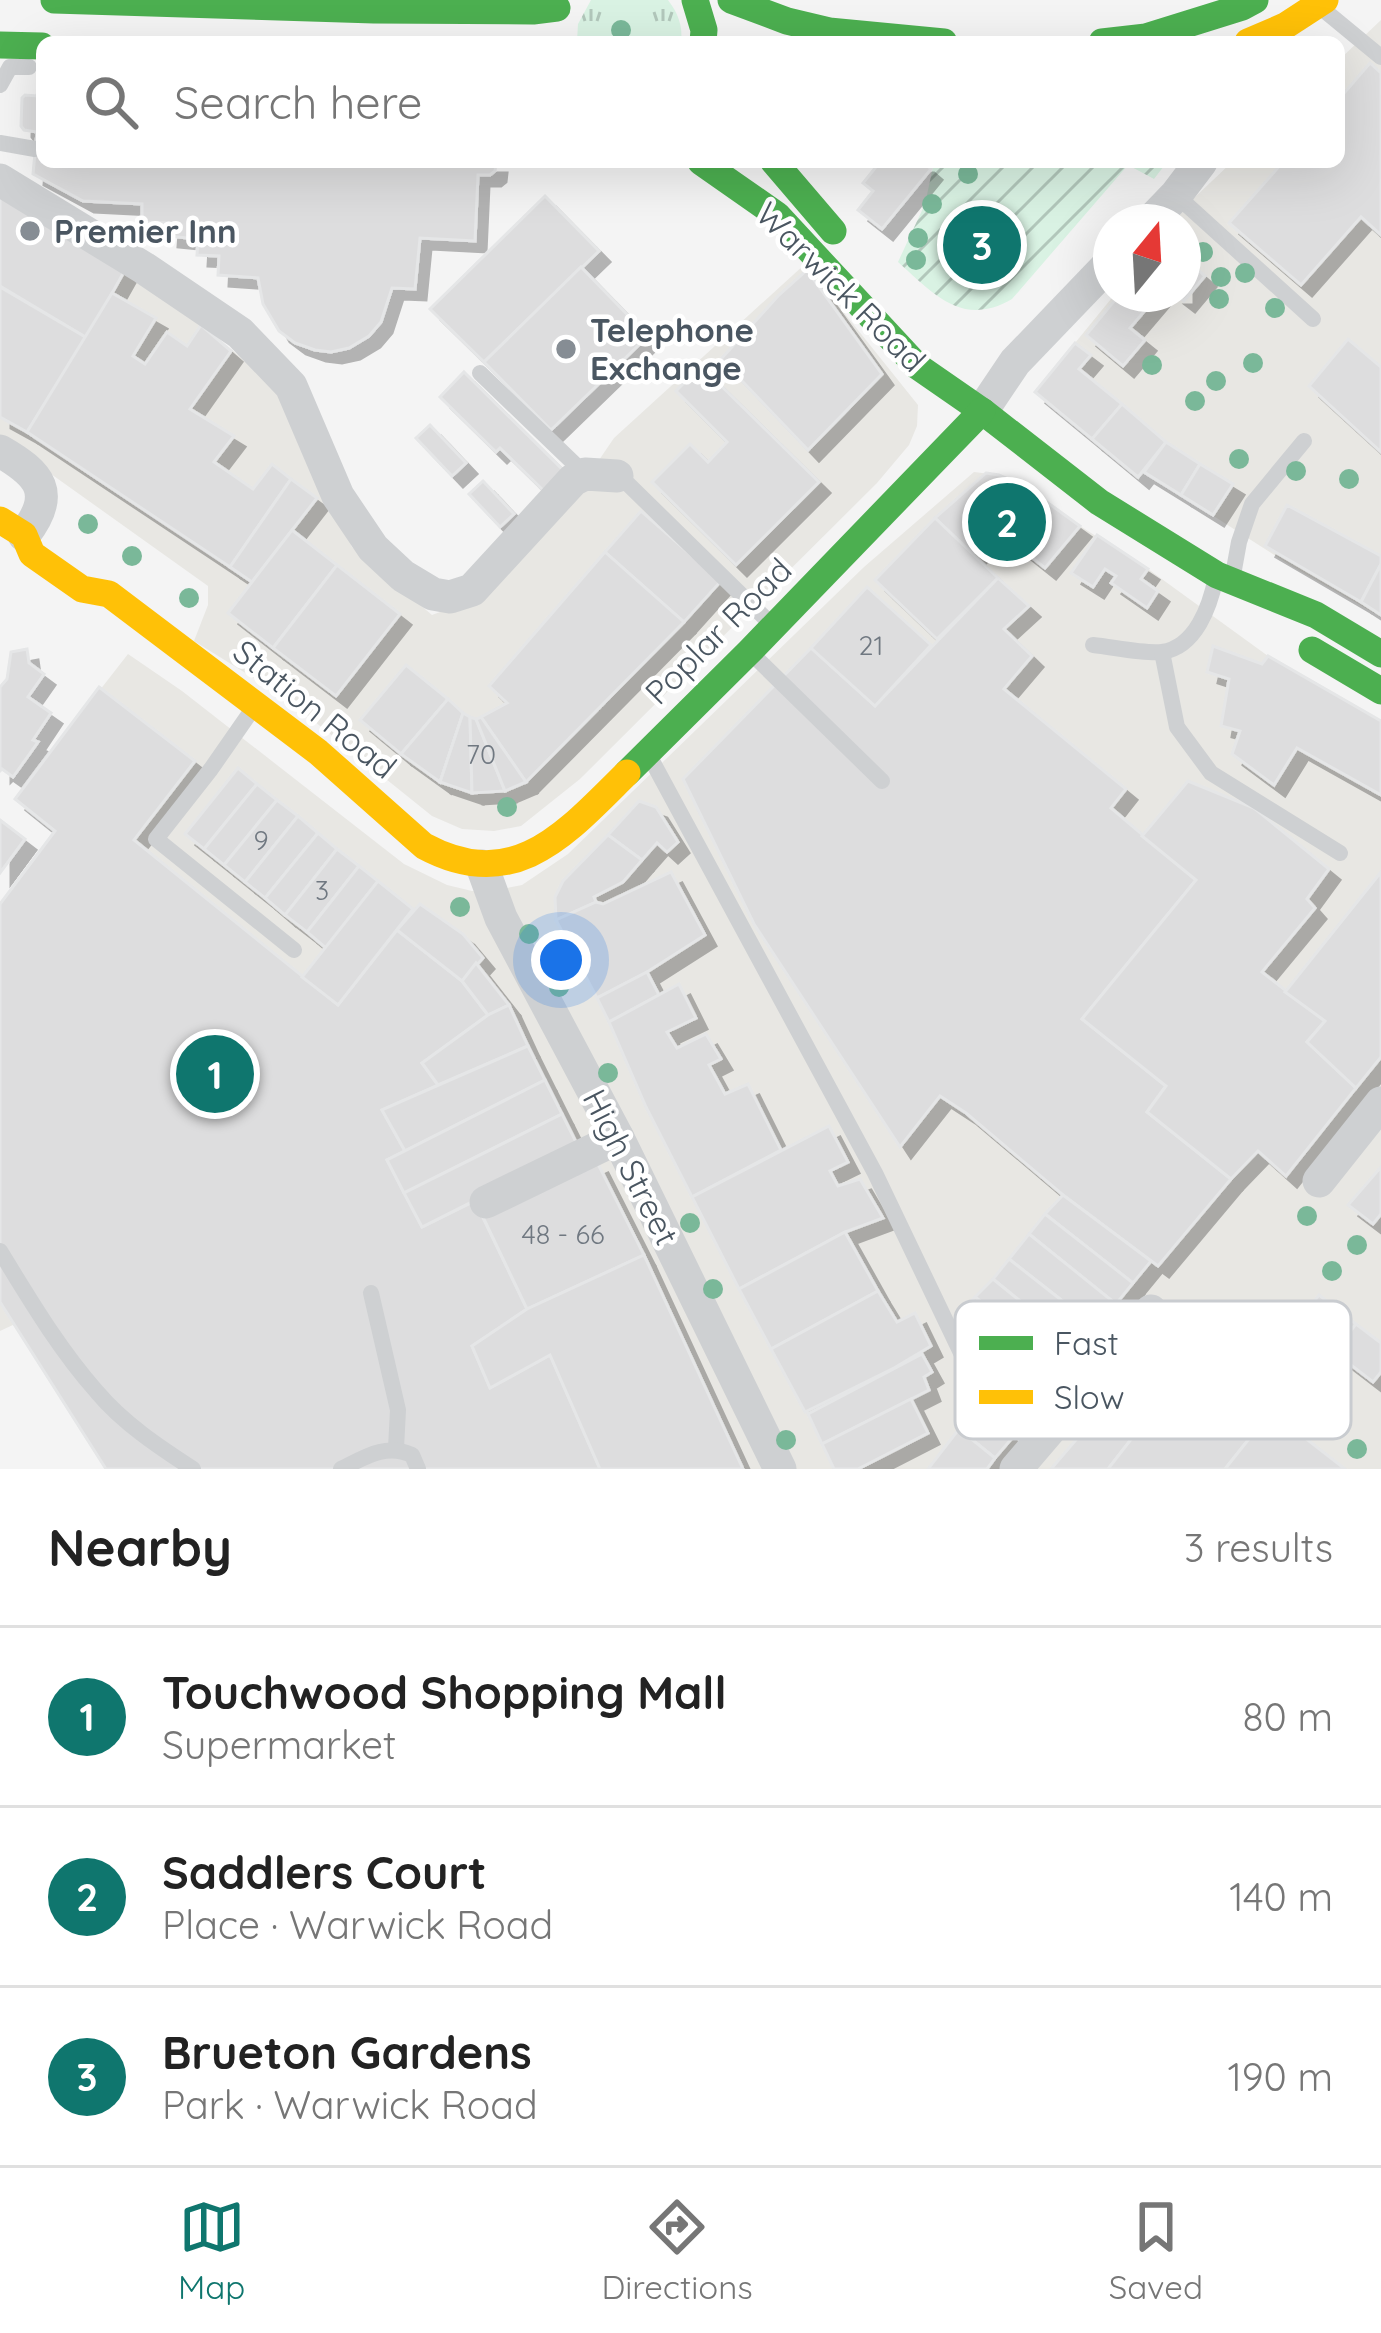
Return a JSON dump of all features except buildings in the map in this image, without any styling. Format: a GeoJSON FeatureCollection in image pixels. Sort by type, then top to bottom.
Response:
{"type":"FeatureCollection","features":[{"type":"Feature","properties":{"kind":"main road"},"geometry":{"type":"LineString","coordinates":[[54,0],[374,10],[533,11],[559,4],[554,36]]}},
{"type":"Feature","properties":{"kind":"main road"},"geometry":{"type":"LineString","coordinates":[[694,0],[704,36]]}},
{"type":"Feature","properties":{"kind":"main road"},"geometry":{"type":"LineString","coordinates":[[730,0],[830,32],[876,36]]}},
{"type":"Feature","properties":{"kind":"main road"},"geometry":{"type":"LineString","coordinates":[[1152,36],[1255,0]]}},
{"type":"Feature","properties":{"kind":"main road"},"geometry":{"type":"LineString","coordinates":[[1262,36],[1322,3]]}},
{"type":"Feature","properties":{"kind":"main road"},"geometry":{"type":"LineString","coordinates":[[0,45],[36,46]]}},
{"type":"Feature","properties":{"kind":"main road","name":"Warwick Road"},"geometry":{"type":"LineString","coordinates":[[710,168],[776,214],[916,366],[1099,502],[1224,578],[1316,615],[1381,654]]}},
{"type":"Feature","properties":{"kind":"main road","name":"Warwick Road"},"geometry":{"type":"LineString","coordinates":[[779,168],[854,255]]}},
{"type":"Feature","properties":{"kind":"main road"},"geometry":{"type":"LineString","coordinates":[[797,168],[802,197]]}},
{"type":"Feature","properties":{"kind":"main road","name":"Warwick Road"},"geometry":{"type":"LineString","coordinates":[[900,308],[946,359],[982,411]]}},
{"type":"Feature","properties":{"kind":"main road","name":"Poplar Road"},"geometry":{"type":"LineString","coordinates":[[482,866],[527,856],[562,836],[749,652],[982,411]]}},
{"type":"Feature","properties":{"kind":"main road"},"geometry":{"type":"LineString","coordinates":[[2,569],[12,527]]}},
{"type":"Feature","properties":{"kind":"main road","name":"Station Road"},"geometry":{"type":"LineString","coordinates":[[12,527],[32,554],[82,589],[109,594],[318,752],[424,847],[441,857],[482,866]]}},
{"type":"Feature","properties":{"kind":"main road","name":"Warwick Road"},"geometry":{"type":"LineString","coordinates":[[1224,578],[1288,634],[1381,692]]}},
{"type":"Feature","properties":{"kind":"street"},"geometry":{"type":"LineString","coordinates":[[1308,36],[1322,3]]}},
{"type":"Feature","properties":{"kind":"street"},"geometry":{"type":"LineString","coordinates":[[1167,204],[1196,168]]}},
{"type":"Feature","properties":{"kind":"street"},"geometry":{"type":"LineString","coordinates":[[0,180],[240,333],[291,386],[338,496],[373,548],[433,595],[450,597],[472,590],[573,480],[601,475]]}},
{"type":"Feature","properties":{"kind":"street"},"geometry":{"type":"LineString","coordinates":[[982,411],[1016,362],[1093,281]]}},
{"type":"Feature","properties":{"kind":"street"},"geometry":{"type":"LineString","coordinates":[[0,451],[32,471],[38,481],[40,506],[34,521],[12,527]]}},
{"type":"Feature","properties":{"kind":"street","name":"High Street"},"geometry":{"type":"LineString","coordinates":[[482,866],[501,918],[618,1138],[780,1469]]}},
{"type":"Feature","properties":{"kind":"street"},"geometry":{"type":"LineString","coordinates":[[1319,1181],[1381,1102]]}},
{"type":"Feature","properties":{"kind":"street"},"geometry":{"type":"LineString","coordinates":[[486,1202],[618,1138]]}},
{"type":"Feature","properties":{"kind":"street"},"geometry":{"type":"LineString","coordinates":[[1016,1469],[1041,1439]]}},
{"type":"Feature","properties":{"kind":"lane"},"geometry":{"type":"LineString","coordinates":[[1322,3],[1381,57]]}},
{"type":"Feature","properties":{"kind":"lane"},"geometry":{"type":"LineString","coordinates":[[0,85],[10,67],[36,67]]}},
{"type":"Feature","properties":{"kind":"lane"},"geometry":{"type":"LineString","coordinates":[[0,142],[35,149]]}},
{"type":"Feature","properties":{"kind":"lane"},"geometry":{"type":"LineString","coordinates":[[1176,195],[1313,319]]}},
{"type":"Feature","properties":{"kind":"lane"},"geometry":{"type":"LineString","coordinates":[[480,373],[601,475],[629,484],[773,627]]}},
{"type":"Feature","properties":{"kind":"lane"},"geometry":{"type":"LineString","coordinates":[[1094,645],[1162,652],[1185,642],[1224,578],[1252,504],[1304,441]]}},
{"type":"Feature","properties":{"kind":"lane"},"geometry":{"type":"LineString","coordinates":[[749,652],[882,781]]}},
{"type":"Feature","properties":{"kind":"lane"},"geometry":{"type":"LineString","coordinates":[[1162,652],[1177,727],[1211,773],[1340,853]]}},
{"type":"Feature","properties":{"kind":"lane"},"geometry":{"type":"LineString","coordinates":[[256,705],[156,839],[294,950]]}},
{"type":"Feature","properties":{"kind":"lane"},"geometry":{"type":"LineString","coordinates":[[647,753],[875,1173],[955,1340]]}},
{"type":"Feature","properties":{"kind":"lane"},"geometry":{"type":"LineString","coordinates":[[0,1251],[47,1328],[99,1395],[156,1446],[193,1469]]}},
{"type":"Feature","properties":{"kind":"lane"},"geometry":{"type":"LineString","coordinates":[[371,1293],[398,1410],[396,1448]]}},
{"type":"Feature","properties":{"kind":"lane"},"geometry":{"type":"LineString","coordinates":[[341,1469],[396,1448],[412,1455],[418,1469]]}},
{"type":"Feature","properties":{"kind":"shaded area"},"geometry":{"type":"Polygon","coordinates":[[[1381,20],[1381,617],[1145,472],[1138,477],[1035,392],[1100,312],[1201,312],[1201,204],[1189,204],[1226,168],[1345,168],[1345,54],[1381,20]]]}},
{"type":"Feature","properties":{"kind":"shaded area"},"geometry":{"type":"Polygon","coordinates":[[[0,195],[140,279],[262,373],[297,420],[352,547],[432,615],[472,600],[582,485],[614,438],[805,264],[918,405],[917,426],[909,445],[877,483],[580,779],[521,826],[494,831],[462,829],[432,816],[284,697],[194,641],[208,605],[208,586],[0,442],[0,195]]]}},
{"type":"Feature","properties":{"kind":"shaded area"},"geometry":{"type":"Polygon","coordinates":[[[974,472],[999,475],[1026,487],[1148,569],[1268,656],[1381,721],[1381,1469],[106,1469],[15,1324],[0,1331],[0,904],[55,831],[15,799],[128,654],[404,864],[447,885],[492,891],[522,885],[568,854],[864,567],[974,472]]]}},
{"type":"Feature","properties":{"kind":"green space"},"geometry":{"type":"Polygon","coordinates":[[[591,0],[668,0],[681,36],[577,36],[578,24],[591,0]]]}},
{"type":"Feature","properties":{"kind":"green space"},"geometry":{"type":"Polygon","coordinates":[[[933,168],[1125,168],[1012,299],[994,307],[978,310],[950,303],[898,262],[925,204],[933,168]]]}},
{"type":"Feature","properties":{"kind":"green space"},"geometry":{"type":"Polygon","coordinates":[[[1134,168],[1162,168],[1154,179],[1134,168]]]}},
{"type":"Feature","properties":{"kind":"traffic: fast"},"geometry":{"type":"LineString","coordinates":[[54,0],[374,10],[557,8]]}},
{"type":"Feature","properties":{"kind":"traffic: fast"},"geometry":{"type":"LineString","coordinates":[[695,0],[704,36]]}},
{"type":"Feature","properties":{"kind":"traffic: fast"},"geometry":{"type":"LineString","coordinates":[[731,0],[787,21],[881,36]]}},
{"type":"Feature","properties":{"kind":"traffic: fast"},"geometry":{"type":"LineString","coordinates":[[1149,36],[1255,0]]}},
{"type":"Feature","properties":{"kind":"traffic: fast"},"geometry":{"type":"LineString","coordinates":[[0,45],[36,46]]}},
{"type":"Feature","properties":{"kind":"traffic: fast"},"geometry":{"type":"LineString","coordinates":[[710,168],[777,215],[917,366],[1099,502],[1217,575],[1316,615],[1381,654]]}},
{"type":"Feature","properties":{"kind":"traffic: fast"},"geometry":{"type":"LineString","coordinates":[[779,168],[833,231]]}},
{"type":"Feature","properties":{"kind":"traffic: fast"},"geometry":{"type":"LineString","coordinates":[[627,773],[982,411]]}},
{"type":"Feature","properties":{"kind":"traffic: fast"},"geometry":{"type":"LineString","coordinates":[[1312,650],[1381,691]]}},
{"type":"Feature","properties":{"kind":"traffic: slow"},"geometry":{"type":"LineString","coordinates":[[1262,36],[1325,0]]}},
{"type":"Feature","properties":{"kind":"traffic: slow"},"geometry":{"type":"LineString","coordinates":[[0,520],[24,535],[32,554],[82,589],[109,594],[318,752],[424,846],[456,859],[486,864],[537,850],[582,817],[627,773]]}},
{"type":"Feature","properties":{"kind":"place","name":"Premier Inn"},"geometry":{"type":"Point","coordinates":[30,231]}},
{"type":"Feature","properties":{"kind":"place","name":"Brueton Gardens"},"geometry":{"type":"Point","coordinates":[982,245]}},
{"type":"Feature","properties":{"kind":"place","name":"Telephone Exchange"},"geometry":{"type":"Point","coordinates":[566,349]}},
{"type":"Feature","properties":{"kind":"place","name":"Saddlers Court"},"geometry":{"type":"Point","coordinates":[1007,522]}},
{"type":"Feature","properties":{"kind":"place","name":"Touchwood Shopping Mall"},"geometry":{"type":"Point","coordinates":[215,1074]}}]}
